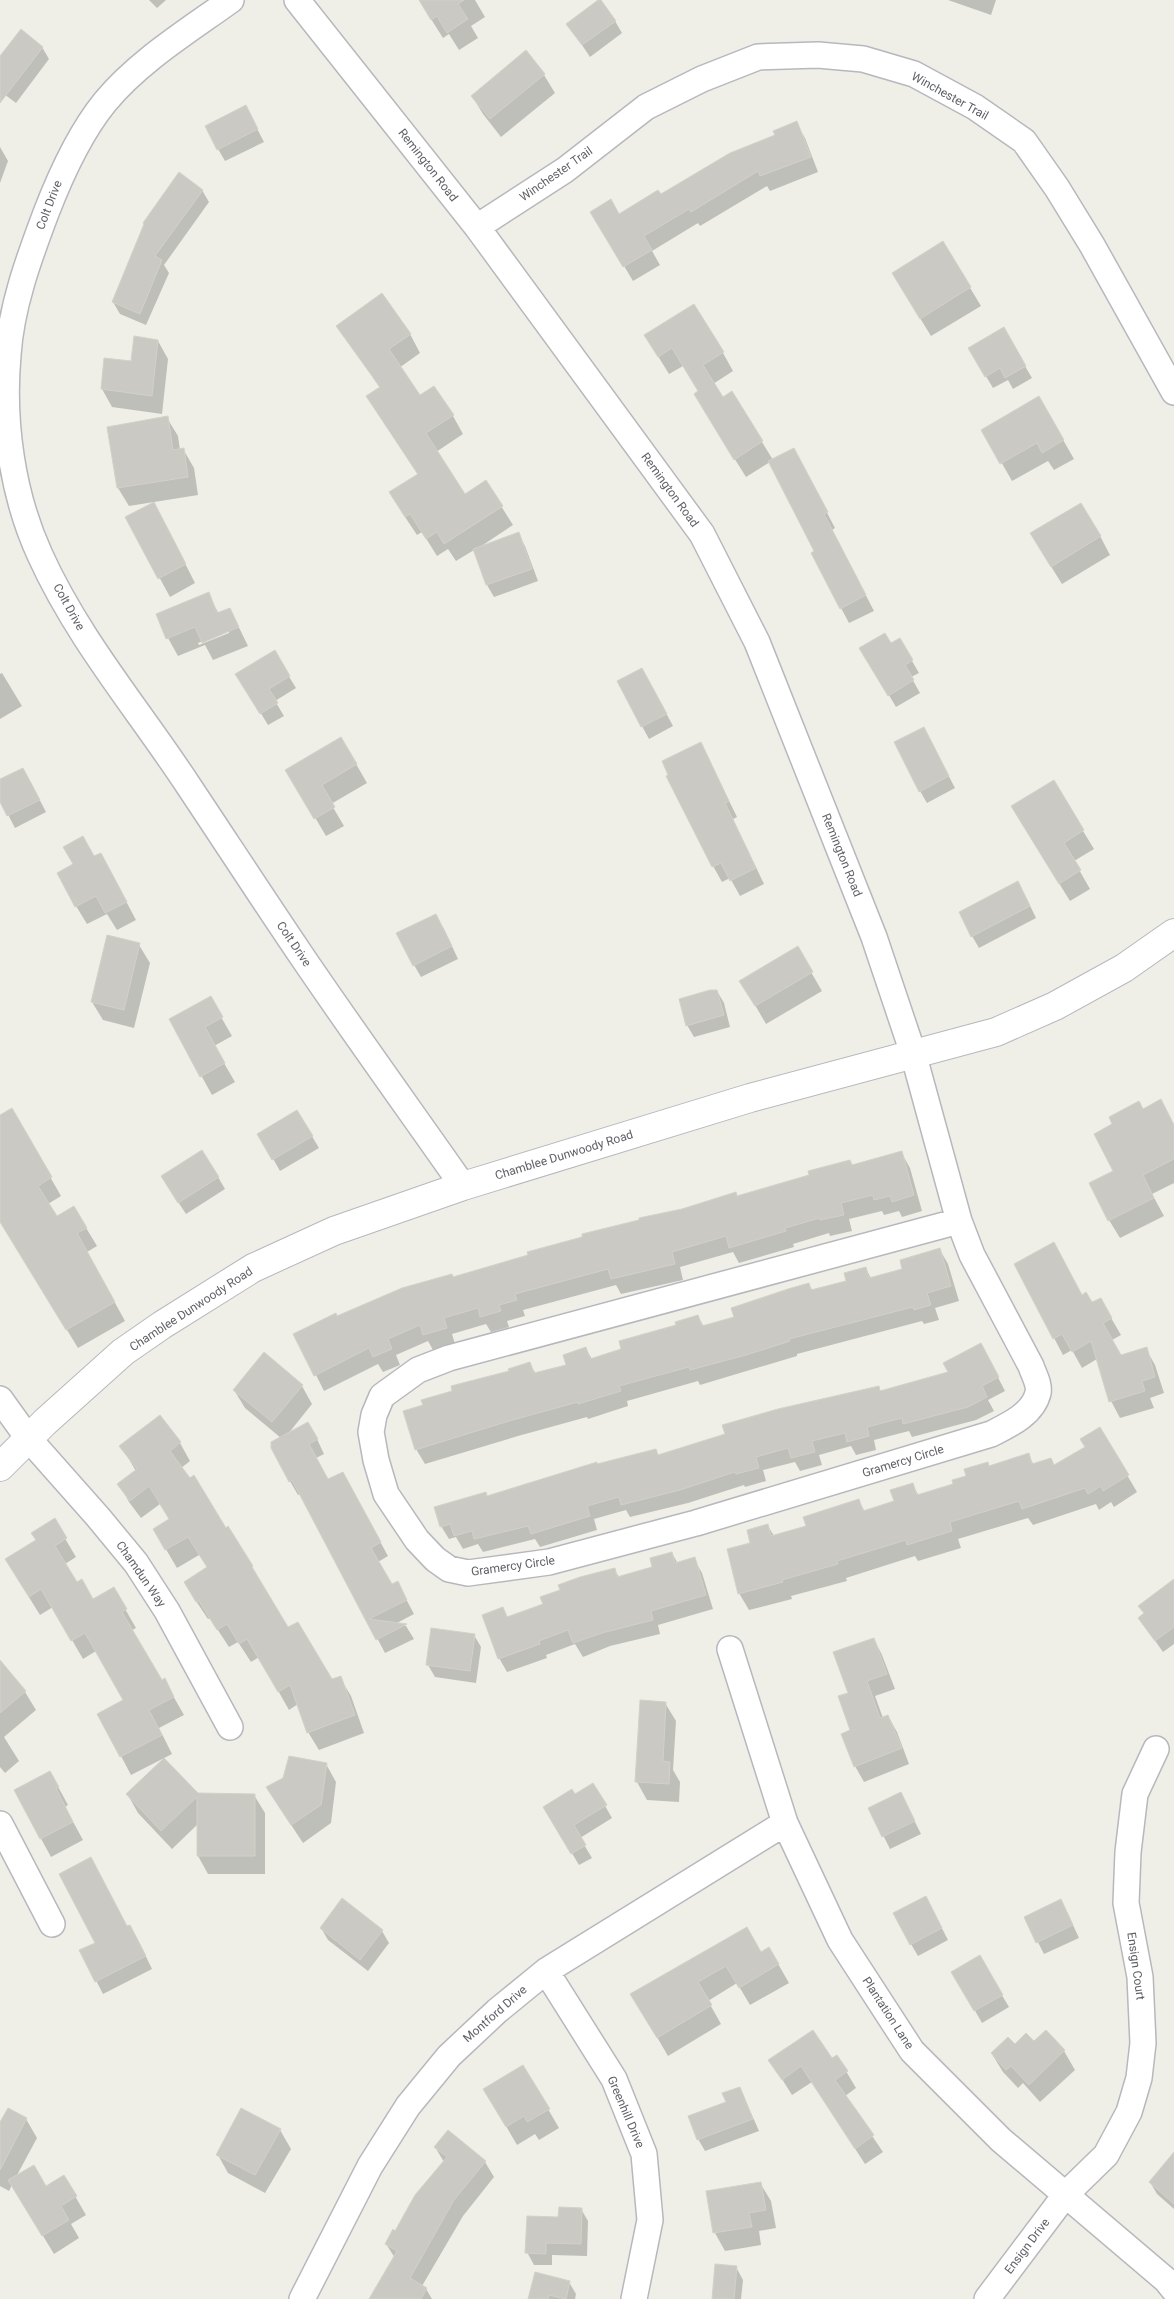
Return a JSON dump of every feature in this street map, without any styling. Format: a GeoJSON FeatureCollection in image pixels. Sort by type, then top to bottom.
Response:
{"type":"FeatureCollection","features":[{"type":"Feature","properties":{"kind":"street","name":"Colt Drive"},"geometry":{"type":"LineString","coordinates":[[231,0],[143,64],[106,101],[85,132],[60,177],[38,234],[16,304],[8,353],[6,403],[13,462],[23,509],[40,554],[74,619],[105,668],[159,742],[302,957],[463,1186]]}},
{"type":"Feature","properties":{"kind":"street","name":"Remington Road"},"geometry":{"type":"LineString","coordinates":[[297,0],[477,227],[702,534],[757,642],[874,936],[913,1053]]}},
{"type":"Feature","properties":{"kind":"street","name":"Winchester Trail"},"geometry":{"type":"LineString","coordinates":[[477,227],[565,170],[646,107],[702,79],[758,57],[818,55],[863,59],[914,74],[975,107],[1024,141],[1057,188],[1092,245],[1174,392]]}},
{"type":"Feature","properties":{"kind":"street","name":"Chamblee Dunwoody Road"},"geometry":{"type":"LineString","coordinates":[[0,1466],[28,1438],[123,1352],[162,1325],[254,1268],[334,1230],[463,1186],[750,1098],[996,1032],[1055,1006],[1124,968],[1174,933]]}},
{"type":"Feature","properties":{"kind":"street","name":"Gramercy Circle"},"geometry":{"type":"LineString","coordinates":[[913,1053],[959,1221],[972,1254],[1031,1366],[1041,1404],[991,1434],[696,1523],[549,1562],[447,1577],[435,1559],[417,1540],[386,1494],[376,1460],[367,1412],[394,1386],[418,1370],[449,1358],[959,1221]]}},
{"type":"Feature","properties":{"kind":"street","name":"Chamdun Way"},"geometry":{"type":"LineString","coordinates":[[0,1399],[28,1438],[136,1563],[167,1611],[230,1728]]}},
{"type":"Feature","properties":{"kind":"street","name":"Plantation Lane"},"geometry":{"type":"LineString","coordinates":[[730,1649],[785,1823],[840,1940],[912,2051],[1001,2140],[1166,2280],[1174,2290]]}},
{"type":"Feature","properties":{"kind":"street","name":"Ensign Court"},"geometry":{"type":"LineString","coordinates":[[1066,2194],[1106,2155],[1129,2112],[1140,2078],[1143,2043],[1140,1977],[1126,1903],[1128,1852],[1135,1794],[1156,1749]]}},
{"type":"Feature","properties":{"kind":"street","name":"Montford Drive"},"geometry":{"type":"LineString","coordinates":[[302,2299],[370,2166],[408,2106],[449,2056],[497,2011],[546,1971],[785,1823]]}},
{"type":"Feature","properties":{"kind":"street"},"geometry":{"type":"LineString","coordinates":[[0,1824],[52,1924]]}},
{"type":"Feature","properties":{"kind":"street","name":"Greenhill Drive"},"geometry":{"type":"LineString","coordinates":[[546,1971],[614,2080],[644,2154],[650,2220],[634,2299]]}},
{"type":"Feature","properties":{"kind":"street","name":"Ensign Drive"},"geometry":{"type":"LineString","coordinates":[[987,2299],[1066,2194]]}},
{"type":"Feature","properties":{"kind":"building"},"geometry":{"type":"Polygon","coordinates":[[[419,0],[464,0],[458,4],[468,19],[447,33],[437,16],[431,20],[419,0]]]}},
{"type":"Feature","properties":{"kind":"building"},"geometry":{"type":"Polygon","coordinates":[[[598,0],[601,0],[616,21],[582,45],[566,24],[598,0]]]}},
{"type":"Feature","properties":{"kind":"building"},"geometry":{"type":"Polygon","coordinates":[[[21,29],[43,47],[0,103],[0,56],[21,29]]]}},
{"type":"Feature","properties":{"kind":"building"},"geometry":{"type":"Polygon","coordinates":[[[526,50],[545,74],[490,119],[471,96],[526,50]]]}},
{"type":"Feature","properties":{"kind":"building"},"geometry":{"type":"Polygon","coordinates":[[[246,105],[258,129],[217,150],[205,126],[246,105]]]}},
{"type":"Feature","properties":{"kind":"building"},"geometry":{"type":"Polygon","coordinates":[[[797,121],[811,157],[760,176],[758,171],[691,212],[689,209],[644,236],[652,250],[623,267],[590,212],[611,199],[619,214],[658,190],[661,194],[730,153],[775,135],[773,131],[797,121]]]}},
{"type":"Feature","properties":{"kind":"building"},"geometry":{"type":"Polygon","coordinates":[[[179,172],[203,190],[155,256],[162,260],[140,314],[112,302],[143,223],[179,172]]]}},
{"type":"Feature","properties":{"kind":"building"},"geometry":{"type":"Polygon","coordinates":[[[943,241],[971,287],[920,319],[892,273],[943,241]]]}},
{"type":"Feature","properties":{"kind":"building"},"geometry":{"type":"Polygon","coordinates":[[[382,293],[411,334],[389,349],[420,395],[434,386],[454,415],[426,433],[465,494],[486,480],[503,506],[444,544],[437,532],[426,539],[410,514],[405,517],[389,492],[418,474],[366,396],[380,387],[336,326],[382,293]]]}},
{"type":"Feature","properties":{"kind":"building"},"geometry":{"type":"Polygon","coordinates":[[[694,304],[724,352],[703,365],[723,397],[732,391],[763,441],[734,460],[694,394],[698,391],[672,348],[658,357],[644,335],[694,304]]]}},
{"type":"Feature","properties":{"kind":"building"},"geometry":{"type":"Polygon","coordinates":[[[1004,327],[1026,366],[1005,378],[1000,368],[985,377],[968,348],[1004,327]]]}},
{"type":"Feature","properties":{"kind":"building"},"geometry":{"type":"Polygon","coordinates":[[[134,336],[158,340],[152,396],[101,389],[104,358],[131,361],[134,336]]]}},
{"type":"Feature","properties":{"kind":"building"},"geometry":{"type":"Polygon","coordinates":[[[1039,396],[1064,440],[1042,453],[1037,443],[1000,464],[981,430],[1039,396]]]}},
{"type":"Feature","properties":{"kind":"building"},"geometry":{"type":"Polygon","coordinates":[[[168,416],[173,450],[184,448],[188,477],[117,488],[107,427],[168,416]]]}},
{"type":"Feature","properties":{"kind":"building"},"geometry":{"type":"Polygon","coordinates":[[[794,448],[828,512],[824,514],[866,595],[840,609],[811,553],[814,551],[768,461],[794,448]]]}},
{"type":"Feature","properties":{"kind":"building"},"geometry":{"type":"Polygon","coordinates":[[[154,502],[186,564],[158,579],[125,517],[154,502]]]}},
{"type":"Feature","properties":{"kind":"building"},"geometry":{"type":"Polygon","coordinates":[[[1081,503],[1101,536],[1051,567],[1030,533],[1081,503]]]}},
{"type":"Feature","properties":{"kind":"building"},"geometry":{"type":"Polygon","coordinates":[[[519,532],[532,569],[486,585],[473,549],[519,532]]]}},
{"type":"Feature","properties":{"kind":"building"},"geometry":{"type":"Polygon","coordinates":[[[209,592],[217,613],[230,608],[239,627],[202,643],[195,627],[166,639],[156,614],[209,592]]]}},
{"type":"Feature","properties":{"kind":"building"},"geometry":{"type":"Polygon","coordinates":[[[885,633],[891,643],[900,638],[913,660],[905,665],[914,680],[888,696],[859,648],[885,633]]]}},
{"type":"Feature","properties":{"kind":"building"},"geometry":{"type":"Polygon","coordinates":[[[275,650],[290,676],[269,689],[278,703],[260,714],[235,674],[275,650]]]}},
{"type":"Feature","properties":{"kind":"building"},"geometry":{"type":"Polygon","coordinates":[[[642,668],[667,714],[641,727],[617,681],[642,668]]]}},
{"type":"Feature","properties":{"kind":"building"},"geometry":{"type":"Polygon","coordinates":[[[924,727],[949,776],[919,792],[894,742],[924,727]]]}},
{"type":"Feature","properties":{"kind":"building"},"geometry":{"type":"Polygon","coordinates":[[[341,737],[357,764],[322,785],[335,807],[314,819],[285,770],[341,737]]]}},
{"type":"Feature","properties":{"kind":"building"},"geometry":{"type":"Polygon","coordinates":[[[701,742],[729,801],[725,803],[756,868],[730,881],[721,863],[712,867],[666,776],[668,775],[662,761],[701,742]]]}},
{"type":"Feature","properties":{"kind":"building"},"geometry":{"type":"Polygon","coordinates":[[[23,768],[40,800],[7,816],[0,802],[0,779],[23,768]]]}},
{"type":"Feature","properties":{"kind":"building"},"geometry":{"type":"Polygon","coordinates":[[[1054,780],[1084,830],[1064,843],[1081,870],[1059,884],[1011,806],[1054,780]]]}},
{"type":"Feature","properties":{"kind":"building"},"geometry":{"type":"Polygon","coordinates":[[[83,836],[94,856],[101,853],[127,902],[105,913],[96,896],[75,907],[57,873],[73,864],[63,847],[83,836]]]}},
{"type":"Feature","properties":{"kind":"building"},"geometry":{"type":"Polygon","coordinates":[[[1018,881],[1030,906],[971,937],[959,912],[1018,881]]]}},
{"type":"Feature","properties":{"kind":"building"},"geometry":{"type":"Polygon","coordinates":[[[436,914],[452,946],[413,966],[396,933],[436,914]]]}},
{"type":"Feature","properties":{"kind":"building"},"geometry":{"type":"Polygon","coordinates":[[[107,935],[140,943],[124,1010],[91,1002],[107,935]]]}},
{"type":"Feature","properties":{"kind":"building"},"geometry":{"type":"Polygon","coordinates":[[[798,946],[813,972],[755,1006],[739,981],[798,946]]]}},
{"type":"Feature","properties":{"kind":"building"},"geometry":{"type":"Polygon","coordinates":[[[710,990],[717,990],[724,1015],[686,1026],[679,999],[710,990]]]}},
{"type":"Feature","properties":{"kind":"building"},"geometry":{"type":"Polygon","coordinates":[[[211,996],[223,1017],[205,1027],[225,1063],[200,1077],[169,1019],[211,996]]]}},
{"type":"Feature","properties":{"kind":"building"},"geometry":{"type":"Polygon","coordinates":[[[1161,1099],[1174,1125],[1174,1159],[1143,1175],[1154,1198],[1108,1221],[1089,1183],[1113,1171],[1094,1134],[1112,1124],[1109,1117],[1139,1101],[1143,1109],[1161,1099]]]}},
{"type":"Feature","properties":{"kind":"building"},"geometry":{"type":"Polygon","coordinates":[[[12,1108],[52,1177],[38,1186],[57,1216],[74,1206],[87,1228],[77,1233],[115,1302],[66,1330],[0,1222],[0,1115],[12,1108]]]}},
{"type":"Feature","properties":{"kind":"building"},"geometry":{"type":"Polygon","coordinates":[[[297,1110],[313,1136],[272,1160],[257,1134],[297,1110]]]}},
{"type":"Feature","properties":{"kind":"building"},"geometry":{"type":"Polygon","coordinates":[[[202,1150],[219,1177],[178,1203],[161,1176],[202,1150]]]}},
{"type":"Feature","properties":{"kind":"building"},"geometry":{"type":"Polygon","coordinates":[[[902,1151],[914,1195],[892,1202],[890,1196],[874,1200],[873,1195],[841,1203],[844,1215],[820,1220],[820,1218],[785,1228],[786,1231],[729,1248],[726,1236],[672,1252],[675,1264],[611,1279],[608,1269],[515,1294],[517,1300],[499,1305],[501,1311],[480,1317],[478,1308],[444,1318],[447,1328],[423,1335],[420,1325],[388,1339],[392,1349],[373,1357],[369,1348],[314,1376],[293,1334],[336,1313],[337,1316],[402,1288],[452,1274],[453,1277],[528,1255],[527,1252],[582,1237],[582,1234],[639,1220],[639,1218],[682,1209],[736,1192],[737,1196],[809,1175],[808,1171],[850,1160],[852,1165],[902,1151]]]}},
{"type":"Feature","properties":{"kind":"building"},"geometry":{"type":"Polygon","coordinates":[[[1054,1242],[1082,1295],[1086,1292],[1092,1302],[1101,1298],[1112,1318],[1103,1323],[1121,1355],[1147,1347],[1155,1377],[1142,1381],[1145,1391],[1109,1402],[1091,1341],[1072,1352],[1062,1334],[1053,1339],[1014,1264],[1054,1242]]]}},
{"type":"Feature","properties":{"kind":"building"},"geometry":{"type":"Polygon","coordinates":[[[940,1248],[951,1286],[927,1293],[931,1305],[914,1310],[913,1307],[789,1339],[790,1341],[746,1355],[690,1370],[689,1367],[619,1386],[621,1391],[509,1421],[415,1450],[403,1411],[423,1405],[421,1400],[452,1391],[451,1386],[509,1371],[508,1369],[530,1362],[534,1373],[566,1365],[563,1355],[586,1347],[590,1359],[621,1349],[619,1341],[676,1325],[675,1322],[698,1315],[702,1326],[734,1317],[731,1308],[788,1289],[809,1283],[811,1290],[846,1281],[844,1273],[866,1267],[869,1278],[902,1269],[900,1260],[940,1248]]]}},
{"type":"Feature","properties":{"kind":"building"},"geometry":{"type":"Polygon","coordinates":[[[981,1343],[999,1377],[982,1386],[987,1397],[968,1407],[903,1424],[902,1418],[867,1427],[869,1436],[847,1442],[845,1433],[812,1441],[815,1452],[791,1458],[788,1448],[756,1457],[759,1468],[736,1474],[735,1472],[680,1490],[621,1505],[619,1497],[587,1506],[590,1516],[531,1534],[528,1526],[474,1539],[472,1531],[454,1536],[450,1524],[440,1527],[434,1507],[486,1492],[487,1496],[597,1462],[597,1464],[656,1449],[658,1455],[725,1434],[722,1425],[778,1409],[879,1386],[880,1391],[948,1372],[943,1363],[981,1343]]]}},
{"type":"Feature","properties":{"kind":"building"},"geometry":{"type":"Polygon","coordinates":[[[264,1352],[303,1385],[272,1422],[233,1390],[264,1352]]]}},
{"type":"Feature","properties":{"kind":"building"},"geometry":{"type":"Polygon","coordinates":[[[160,1415],[181,1442],[170,1451],[190,1478],[194,1475],[226,1528],[228,1526],[253,1566],[288,1627],[298,1622],[332,1679],[341,1676],[355,1715],[307,1733],[290,1685],[278,1692],[247,1639],[239,1644],[227,1624],[217,1630],[199,1601],[196,1602],[184,1582],[207,1567],[188,1537],[165,1550],[153,1529],[169,1519],[149,1486],[130,1501],[117,1484],[137,1469],[119,1446],[160,1415]]]}},
{"type":"Feature","properties":{"kind":"building"},"geometry":{"type":"Polygon","coordinates":[[[308,1422],[318,1439],[309,1444],[328,1479],[343,1472],[381,1542],[371,1548],[392,1584],[398,1581],[407,1600],[369,1619],[407,1624],[376,1640],[292,1480],[289,1482],[271,1448],[271,1442],[308,1422]]]}},
{"type":"Feature","properties":{"kind":"building"},"geometry":{"type":"Polygon","coordinates":[[[1100,1427],[1129,1475],[1103,1491],[1101,1486],[1088,1494],[1085,1488],[1022,1509],[1019,1501],[950,1522],[952,1531],[907,1545],[906,1540],[837,1561],[838,1564],[782,1580],[783,1582],[738,1594],[727,1549],[750,1543],[747,1530],[768,1524],[771,1536],[806,1526],[803,1517],[859,1499],[863,1511],[894,1501],[890,1490],[913,1483],[917,1495],[953,1484],[952,1480],[966,1476],[964,1469],[988,1462],[989,1466],[1029,1453],[1032,1464],[1051,1458],[1054,1465],[1085,1447],[1080,1439],[1100,1427]]]}},
{"type":"Feature","properties":{"kind":"building"},"geometry":{"type":"Polygon","coordinates":[[[55,1518],[67,1538],[55,1546],[77,1582],[82,1579],[93,1599],[114,1587],[127,1609],[122,1612],[162,1680],[165,1678],[174,1697],[149,1710],[162,1735],[120,1757],[97,1714],[123,1700],[85,1633],[71,1641],[41,1589],[29,1597],[5,1559],[36,1540],[31,1533],[55,1518]]]}},
{"type":"Feature","properties":{"kind":"building"},"geometry":{"type":"Polygon","coordinates":[[[672,1552],[675,1563],[695,1557],[706,1595],[651,1611],[653,1620],[602,1633],[573,1643],[568,1630],[539,1641],[540,1644],[498,1659],[482,1615],[503,1607],[507,1617],[543,1604],[540,1597],[560,1590],[558,1585],[615,1568],[617,1577],[652,1567],[650,1558],[672,1552]]]}},
{"type":"Feature","properties":{"kind":"building"},"geometry":{"type":"Polygon","coordinates":[[[1174,1579],[1174,1627],[1155,1641],[1138,1618],[1144,1613],[1138,1606],[1174,1579]]]}},
{"type":"Feature","properties":{"kind":"building"},"geometry":{"type":"Polygon","coordinates":[[[431,1628],[475,1634],[470,1671],[426,1665],[431,1628]]]}},
{"type":"Feature","properties":{"kind":"building"},"geometry":{"type":"Polygon","coordinates":[[[874,1638],[887,1674],[867,1681],[880,1718],[888,1715],[902,1748],[854,1767],[841,1734],[850,1730],[838,1696],[848,1693],[833,1652],[874,1638]]]}},
{"type":"Feature","properties":{"kind":"building"},"geometry":{"type":"Polygon","coordinates":[[[0,1660],[26,1691],[0,1713],[0,1660]]]}},
{"type":"Feature","properties":{"kind":"building"},"geometry":{"type":"Polygon","coordinates":[[[640,1700],[666,1702],[663,1761],[670,1762],[669,1784],[635,1782],[640,1700]]]}},
{"type":"Feature","properties":{"kind":"building"},"geometry":{"type":"Polygon","coordinates":[[[289,1756],[327,1763],[321,1805],[291,1825],[266,1787],[283,1778],[289,1756]]]}},
{"type":"Feature","properties":{"kind":"building"},"geometry":{"type":"Polygon","coordinates":[[[164,1758],[198,1793],[255,1794],[255,1856],[197,1856],[197,1797],[161,1831],[126,1794],[164,1758]]]}},
{"type":"Feature","properties":{"kind":"building"},"geometry":{"type":"Polygon","coordinates":[[[50,1771],[59,1787],[56,1788],[73,1822],[40,1839],[14,1790],[50,1771]]]}},
{"type":"Feature","properties":{"kind":"building"},"geometry":{"type":"Polygon","coordinates":[[[593,1783],[607,1805],[574,1825],[586,1845],[571,1854],[543,1807],[572,1789],[575,1794],[593,1783]]]}},
{"type":"Feature","properties":{"kind":"building"},"geometry":{"type":"Polygon","coordinates":[[[901,1792],[915,1821],[882,1837],[868,1808],[901,1792]]]}},
{"type":"Feature","properties":{"kind":"building"},"geometry":{"type":"Polygon","coordinates":[[[91,1857],[127,1926],[130,1925],[146,1956],[95,1982],[79,1950],[95,1943],[59,1874],[91,1857]]]}},
{"type":"Feature","properties":{"kind":"building"},"geometry":{"type":"Polygon","coordinates":[[[926,1896],[942,1928],[910,1945],[893,1913],[926,1896]]]}},
{"type":"Feature","properties":{"kind":"building"},"geometry":{"type":"Polygon","coordinates":[[[342,1898],[383,1930],[360,1960],[320,1928],[342,1898]]]}},
{"type":"Feature","properties":{"kind":"building"},"geometry":{"type":"Polygon","coordinates":[[[1061,1899],[1073,1925],[1036,1943],[1024,1917],[1061,1899]]]}},
{"type":"Feature","properties":{"kind":"building"},"geometry":{"type":"Polygon","coordinates":[[[747,1927],[761,1952],[769,1947],[779,1964],[739,1988],[726,1966],[698,1982],[712,2005],[657,2038],[630,1994],[747,1927]]]}},
{"type":"Feature","properties":{"kind":"building"},"geometry":{"type":"Polygon","coordinates":[[[980,1955],[1003,1995],[974,2011],[951,1972],[980,1955]]]}},
{"type":"Feature","properties":{"kind":"building"},"geometry":{"type":"Polygon","coordinates":[[[813,2030],[832,2058],[837,2055],[848,2071],[835,2080],[874,2135],[855,2149],[801,2066],[782,2080],[768,2060],[813,2030]]]}},
{"type":"Feature","properties":{"kind":"building"},"geometry":{"type":"Polygon","coordinates":[[[1046,2030],[1065,2050],[1029,2085],[1011,2066],[1006,2070],[991,2053],[1008,2037],[1015,2044],[1026,2033],[1034,2041],[1046,2030]]]}},
{"type":"Feature","properties":{"kind":"building"},"geometry":{"type":"Polygon","coordinates":[[[523,2065],[550,2109],[527,2122],[524,2116],[506,2127],[483,2089],[523,2065]]]}},
{"type":"Feature","properties":{"kind":"building"},"geometry":{"type":"Polygon","coordinates":[[[740,2087],[753,2119],[697,2140],[688,2116],[726,2102],[722,2093],[740,2087]]]}},
{"type":"Feature","properties":{"kind":"building"},"geometry":{"type":"Polygon","coordinates":[[[8,2108],[27,2118],[0,2170],[0,2122],[8,2108]]]}},
{"type":"Feature","properties":{"kind":"building"},"geometry":{"type":"Polygon","coordinates":[[[241,2108],[281,2129],[255,2175],[216,2155],[241,2108]]]}},
{"type":"Feature","properties":{"kind":"building"},"geometry":{"type":"Polygon","coordinates":[[[448,2130],[486,2161],[454,2200],[410,2278],[427,2288],[421,2299],[369,2299],[397,2251],[385,2244],[393,2229],[395,2231],[415,2195],[447,2157],[434,2147],[448,2130]]]}},
{"type":"Feature","properties":{"kind":"building"},"geometry":{"type":"Polygon","coordinates":[[[1174,2152],[1174,2204],[1149,2182],[1174,2152]]]}},
{"type":"Feature","properties":{"kind":"building"},"geometry":{"type":"Polygon","coordinates":[[[34,2165],[46,2186],[64,2175],[77,2196],[61,2206],[69,2220],[42,2236],[8,2180],[34,2165]]]}},
{"type":"Feature","properties":{"kind":"building"},"geometry":{"type":"Polygon","coordinates":[[[761,2182],[766,2210],[749,2213],[752,2227],[713,2233],[706,2191],[761,2182]]]}},
{"type":"Feature","properties":{"kind":"building"},"geometry":{"type":"Polygon","coordinates":[[[559,2207],[582,2208],[581,2244],[546,2243],[546,2254],[525,2253],[527,2216],[558,2217],[559,2207]]]}},
{"type":"Feature","properties":{"kind":"building"},"geometry":{"type":"Polygon","coordinates":[[[715,2264],[737,2266],[734,2299],[712,2299],[715,2264]]]}},
{"type":"Feature","properties":{"kind":"building"},"geometry":{"type":"Polygon","coordinates":[[[535,2272],[570,2281],[566,2299],[549,2295],[548,2299],[528,2299],[535,2272]]]}}]}
